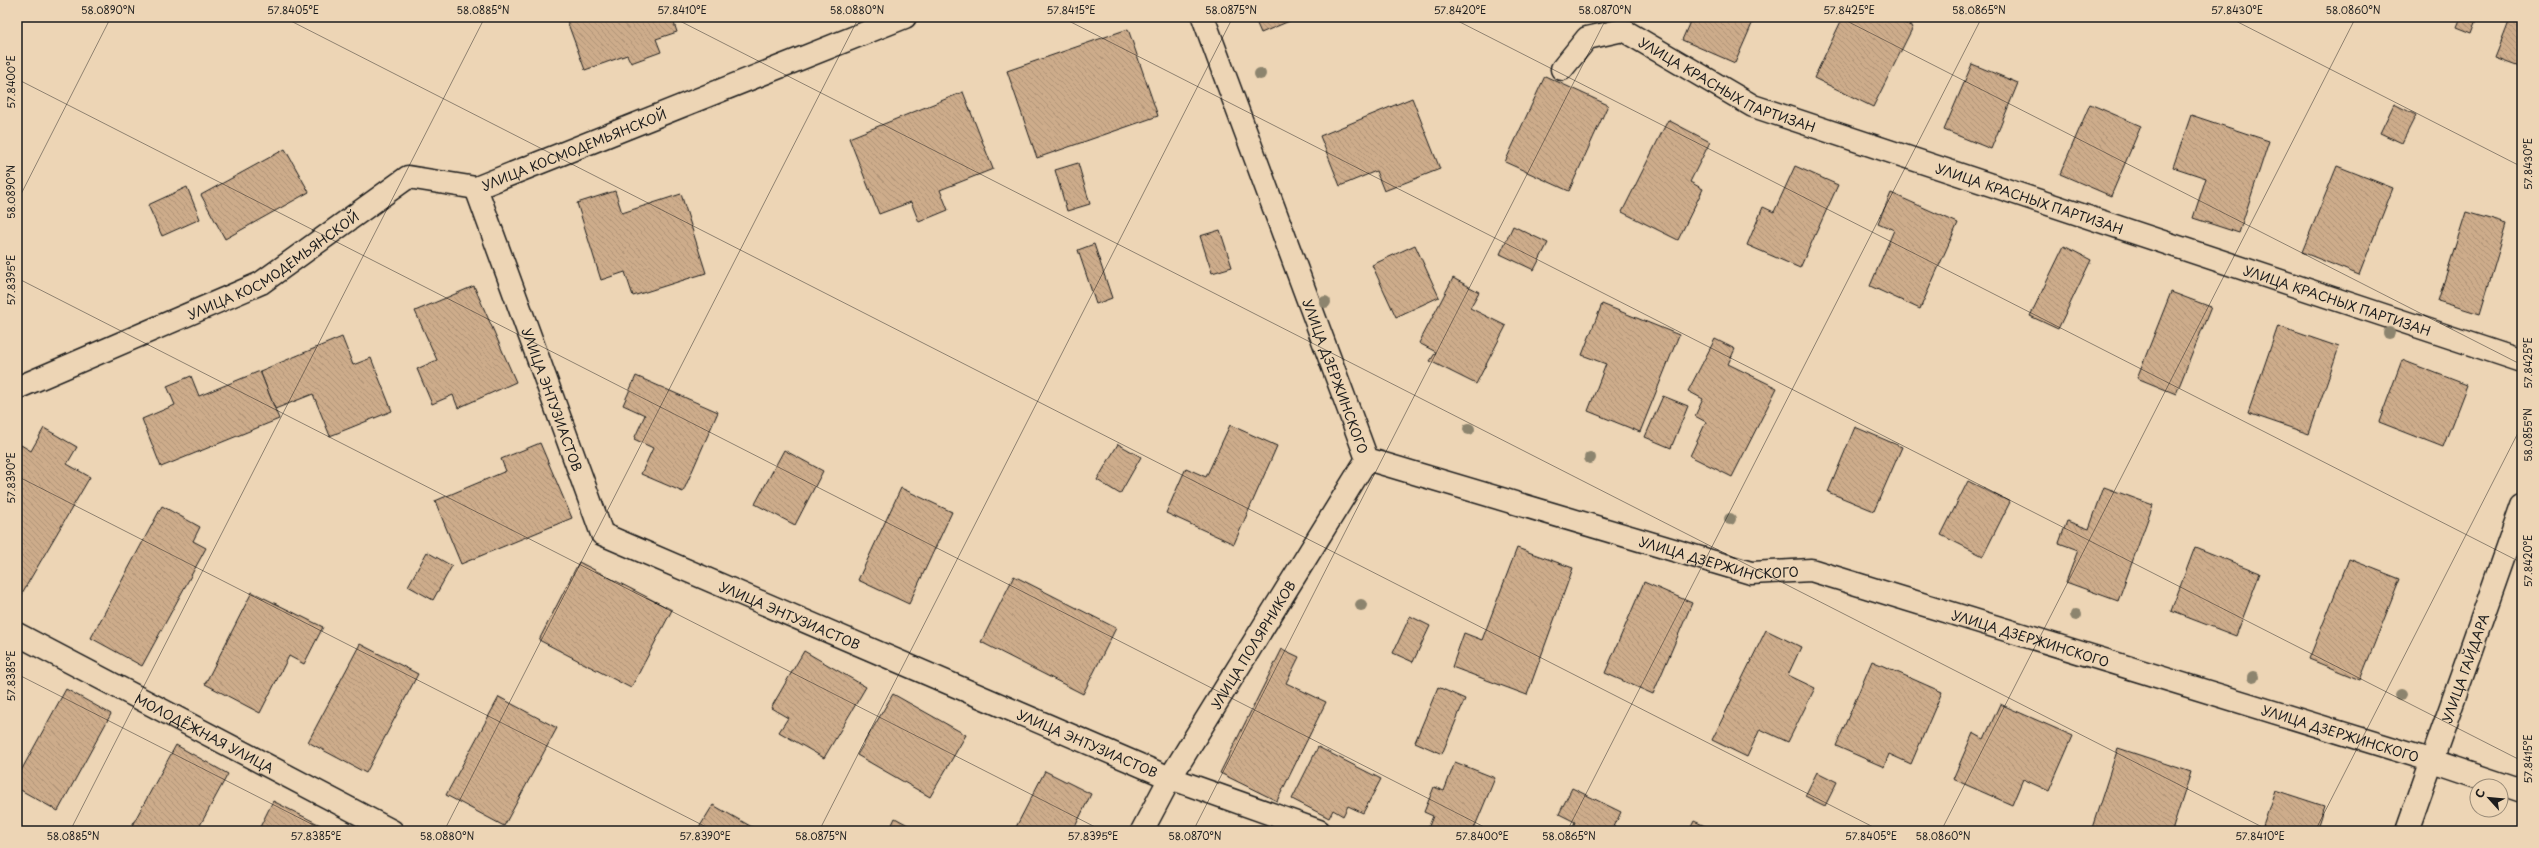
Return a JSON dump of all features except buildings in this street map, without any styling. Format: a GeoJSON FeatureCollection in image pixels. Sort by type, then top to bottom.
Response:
{"type":"FeatureCollection","features":[{"type":"Feature","properties":{"kind":"street","name":"УЛИЦА КОСМОДЕМЬЯНСКОЙ"},"geometry":{"type":"LineString","coordinates":[[17,388],[261,283],[408,177],[476,188],[905,17]]}},
{"type":"Feature","properties":{"kind":"street","name":"УЛИЦА ДЗЕРЖИНСКОГО"},"geometry":{"type":"LineString","coordinates":[[1204,17],[1367,459],[1750,573],[1811,570],[2433,761],[2522,791]]}},
{"type":"Feature","properties":{"kind":"street","name":"УЛИЦА КРАСНЫХ ПАРТИЗАН"},"geometry":{"type":"LineString","coordinates":[[1562,69],[1587,38],[1623,30],[1753,106],[2522,361]]}},
{"type":"Feature","properties":{"kind":"street","name":"УЛИЦА ЭНТУЗИАСТОВ"},"geometry":{"type":"LineString","coordinates":[[476,188],[602,534],[1170,778],[1319,831]]}},
{"type":"Feature","properties":{"kind":"street","name":"УЛИЦА ПОЛЯРНИКОВ"},"geometry":{"type":"LineString","coordinates":[[1142,831],[1170,778],[1367,459]]}},
{"type":"Feature","properties":{"kind":"street","name":"УЛИЦА ГАЙДАРА"},"geometry":{"type":"LineString","coordinates":[[2408,831],[2522,505]]}},
{"type":"Feature","properties":{"kind":"street","name":"МОЛОДЁЖНАЯ УЛИЦА"},"geometry":{"type":"LineString","coordinates":[[17,634],[392,831]]}}]}
